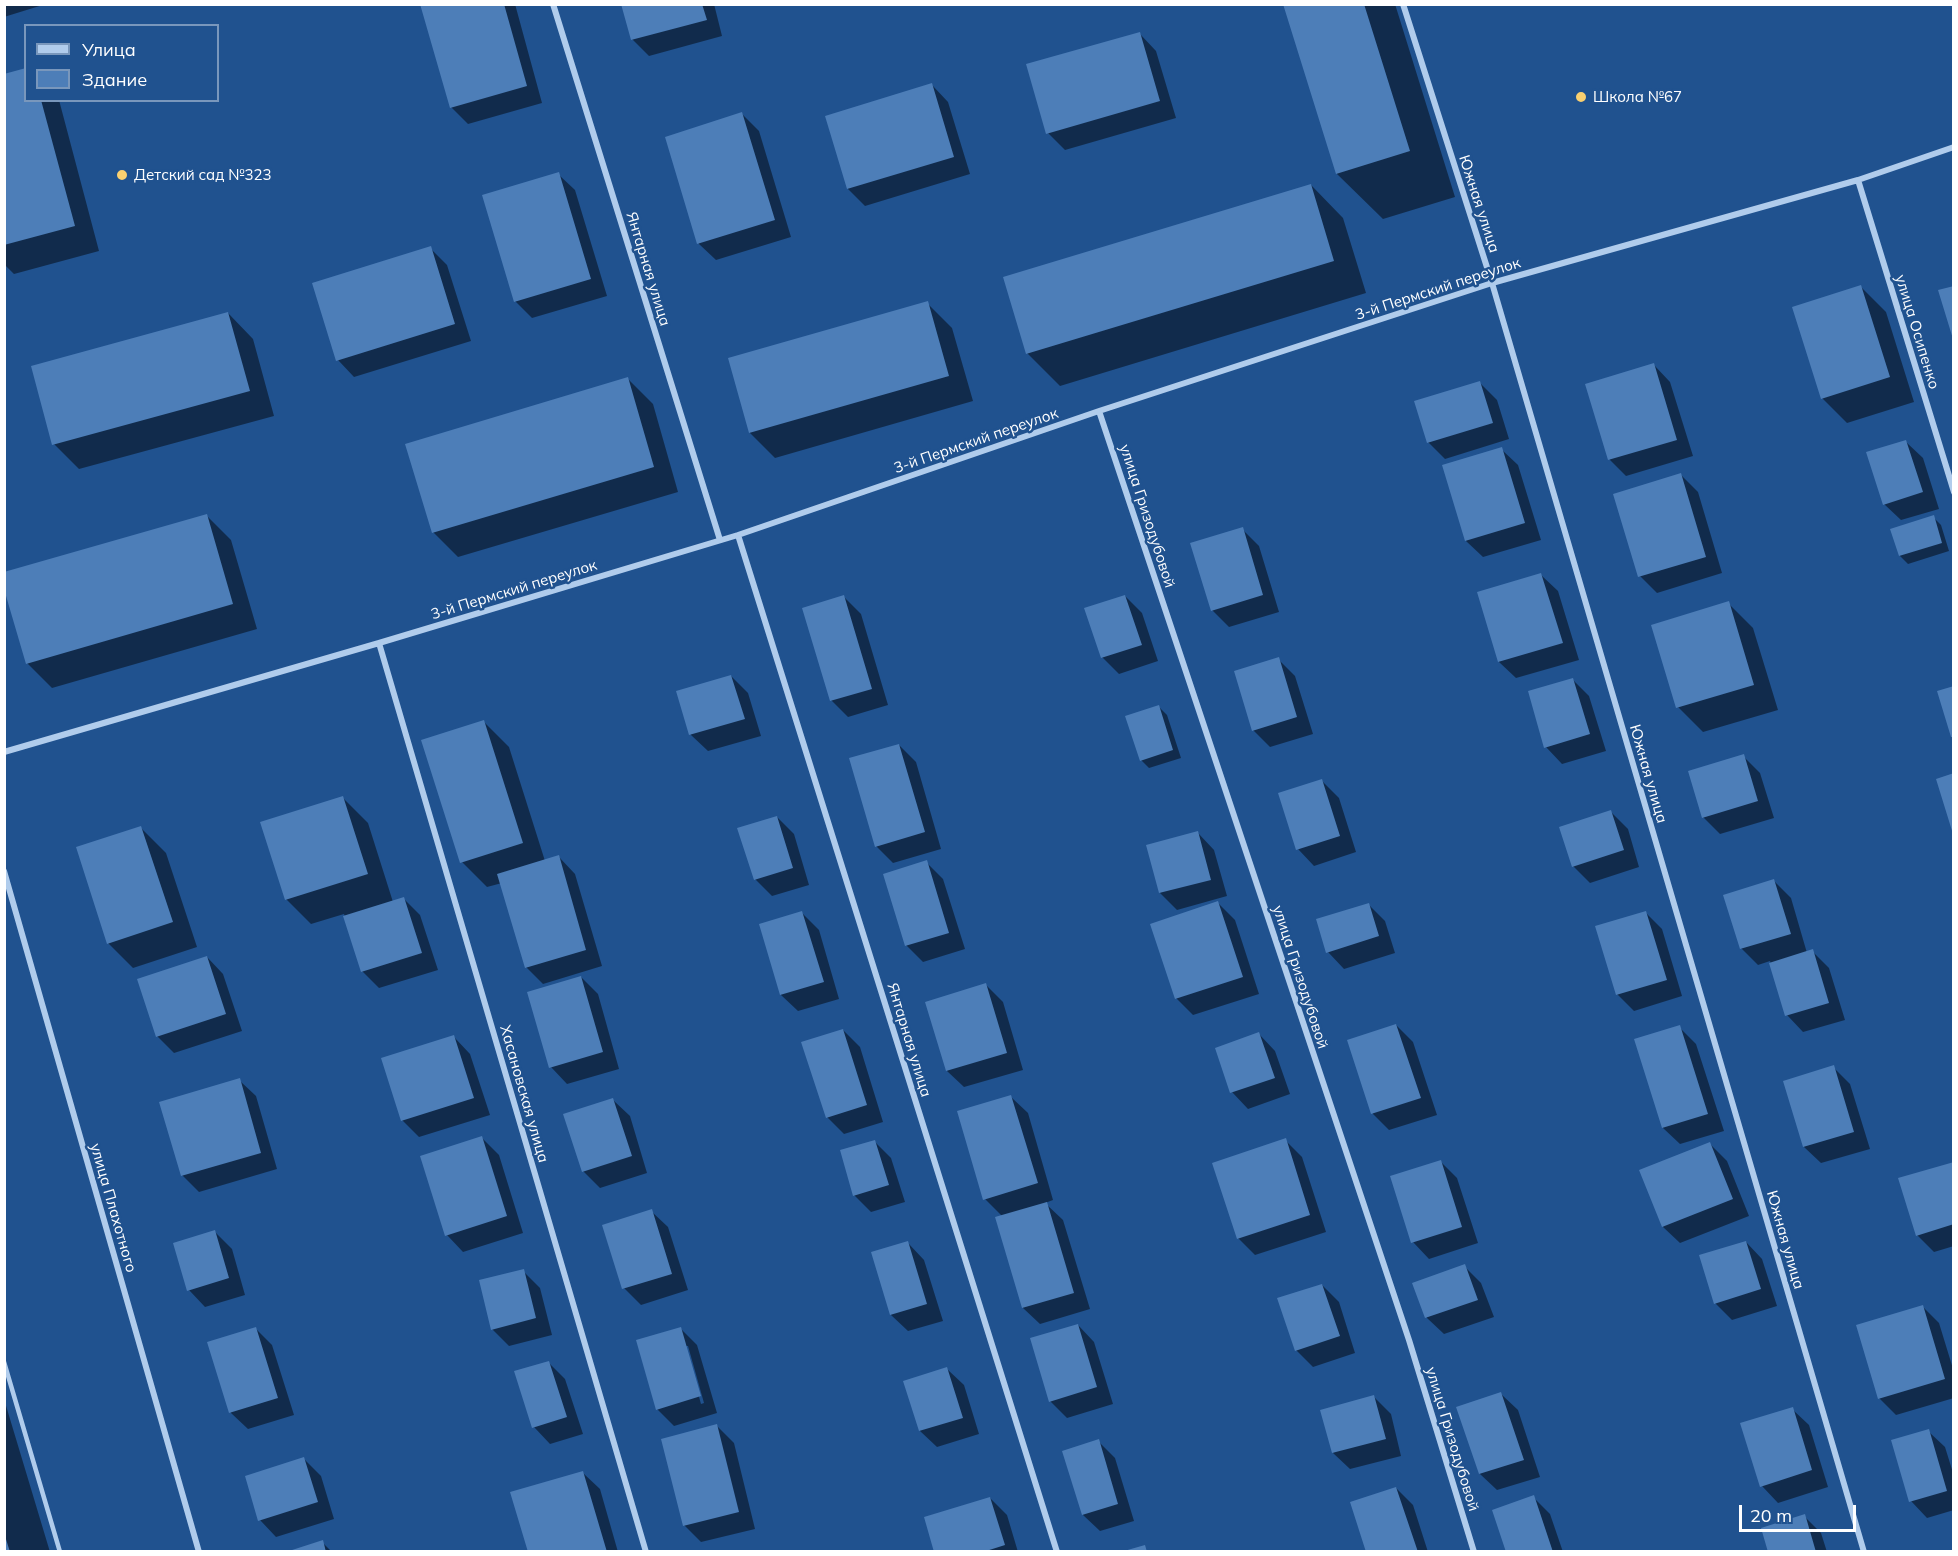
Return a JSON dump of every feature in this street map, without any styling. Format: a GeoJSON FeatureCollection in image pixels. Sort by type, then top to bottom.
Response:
{"type":"FeatureCollection","features":[{"type":"Feature","properties":{"kind":"street","name":"Янтарная улица"},"geometry":{"type":"LineString","coordinates":[[554,4],[720,540]]}},
{"type":"Feature","properties":{"kind":"street","name":"Южная улица"},"geometry":{"type":"LineString","coordinates":[[1403,4],[1492,283],[1864,1551]]}},
{"type":"Feature","properties":{"kind":"street","name":"3-й Пермский переулок"},"geometry":{"type":"LineString","coordinates":[[4,752],[738,535],[1100,411],[1492,283],[1858,180],[1953,147]]}},
{"type":"Feature","properties":{"kind":"street","name":"улица Осипенко"},"geometry":{"type":"LineString","coordinates":[[1858,180],[1953,492]]}},
{"type":"Feature","properties":{"kind":"street","name":"улица Гризодубовой"},"geometry":{"type":"LineString","coordinates":[[1100,411],[1409,1340],[1474,1551]]}},
{"type":"Feature","properties":{"kind":"street","name":"Янтарная улица"},"geometry":{"type":"LineString","coordinates":[[738,535],[1057,1551]]}},
{"type":"Feature","properties":{"kind":"street","name":"Хасановская улица"},"geometry":{"type":"LineString","coordinates":[[379,643],[646,1551]]}},
{"type":"Feature","properties":{"kind":"street","name":"улица Плахотного"},"geometry":{"type":"LineString","coordinates":[[4,871],[199,1551]]}},
{"type":"Feature","properties":{"kind":"lane"},"geometry":{"type":"LineString","coordinates":[[4,1362],[60,1551]]}},
{"type":"Feature","properties":{"kind":"building"},"geometry":{"type":"Polygon","coordinates":[[[420,4],[504,4],[527,86],[450,108],[420,4]]]}},
{"type":"Feature","properties":{"kind":"building"},"geometry":{"type":"Polygon","coordinates":[[[621,4],[702,4],[707,20],[631,40],[621,4]]]}},
{"type":"Feature","properties":{"kind":"building"},"geometry":{"type":"Polygon","coordinates":[[[1283,4],[1364,4],[1410,151],[1336,174],[1283,4]]]}},
{"type":"Feature","properties":{"kind":"building"},"geometry":{"type":"Polygon","coordinates":[[[1140,32],[1160,101],[1046,134],[1026,64],[1140,32]]]}},
{"type":"Feature","properties":{"kind":"building"},"geometry":{"type":"Polygon","coordinates":[[[24,69],[24,102],[42,102],[75,226],[4,245],[4,74],[24,69]]]}},
{"type":"Feature","properties":{"kind":"building"},"geometry":{"type":"Polygon","coordinates":[[[932,83],[954,157],[847,189],[825,116],[932,83]]]}},
{"type":"Feature","properties":{"kind":"building"},"geometry":{"type":"Polygon","coordinates":[[[742,112],[775,220],[697,244],[665,137],[742,112]]]}},
{"type":"Feature","properties":{"kind":"building"},"geometry":{"type":"Polygon","coordinates":[[[559,172],[591,279],[514,302],[482,195],[559,172]]]}},
{"type":"Feature","properties":{"kind":"building"},"geometry":{"type":"Polygon","coordinates":[[[1311,184],[1334,261],[1026,354],[1003,277],[1311,184]]]}},
{"type":"Feature","properties":{"kind":"building"},"geometry":{"type":"Polygon","coordinates":[[[431,246],[455,324],[336,361],[312,283],[431,246]]]}},
{"type":"Feature","properties":{"kind":"building"},"geometry":{"type":"Polygon","coordinates":[[[1861,285],[1890,377],[1821,399],[1792,307],[1861,285]]]}},
{"type":"Feature","properties":{"kind":"building"},"geometry":{"type":"Polygon","coordinates":[[[1954,286],[1954,339],[1953,339],[1938,290],[1954,286]]]}},
{"type":"Feature","properties":{"kind":"building"},"geometry":{"type":"Polygon","coordinates":[[[928,301],[949,376],[749,433],[728,358],[928,301]]]}},
{"type":"Feature","properties":{"kind":"building"},"geometry":{"type":"Polygon","coordinates":[[[228,312],[250,391],[52,445],[31,366],[228,312]]]}},
{"type":"Feature","properties":{"kind":"building"},"geometry":{"type":"Polygon","coordinates":[[[1654,363],[1677,440],[1608,460],[1585,384],[1654,363]]]}},
{"type":"Feature","properties":{"kind":"building"},"geometry":{"type":"Polygon","coordinates":[[[628,377],[654,467],[432,533],[405,444],[628,377]]]}},
{"type":"Feature","properties":{"kind":"building"},"geometry":{"type":"Polygon","coordinates":[[[1480,381],[1493,423],[1427,443],[1414,401],[1480,381]]]}},
{"type":"Feature","properties":{"kind":"building"},"geometry":{"type":"Polygon","coordinates":[[[1906,440],[1923,492],[1883,505],[1866,452],[1906,440]]]}},
{"type":"Feature","properties":{"kind":"building"},"geometry":{"type":"Polygon","coordinates":[[[1502,447],[1525,523],[1465,541],[1442,465],[1502,447]]]}},
{"type":"Feature","properties":{"kind":"building"},"geometry":{"type":"Polygon","coordinates":[[[1681,473],[1706,557],[1638,577],[1613,494],[1681,473]]]}},
{"type":"Feature","properties":{"kind":"building"},"geometry":{"type":"Polygon","coordinates":[[[207,514],[233,604],[26,664],[4,589],[4,572],[207,514]]]}},
{"type":"Feature","properties":{"kind":"building"},"geometry":{"type":"Polygon","coordinates":[[[1934,515],[1942,543],[1899,556],[1890,529],[1934,515]]]}},
{"type":"Feature","properties":{"kind":"building"},"geometry":{"type":"Polygon","coordinates":[[[1243,527],[1263,595],[1211,611],[1190,543],[1243,527]]]}},
{"type":"Feature","properties":{"kind":"building"},"geometry":{"type":"Polygon","coordinates":[[[1541,573],[1563,643],[1498,662],[1477,592],[1541,573]]]}},
{"type":"Feature","properties":{"kind":"building"},"geometry":{"type":"Polygon","coordinates":[[[844,595],[872,689],[830,701],[802,608],[844,595]]]}},
{"type":"Feature","properties":{"kind":"building"},"geometry":{"type":"Polygon","coordinates":[[[1125,595],[1142,645],[1101,658],[1084,608],[1125,595]]]}},
{"type":"Feature","properties":{"kind":"building"},"geometry":{"type":"Polygon","coordinates":[[[1729,601],[1754,685],[1676,708],[1651,625],[1729,601]]]}},
{"type":"Feature","properties":{"kind":"building"},"geometry":{"type":"Polygon","coordinates":[[[1279,657],[1297,717],[1252,731],[1234,671],[1279,657]]]}},
{"type":"Feature","properties":{"kind":"building"},"geometry":{"type":"Polygon","coordinates":[[[731,675],[745,719],[689,735],[676,691],[731,675]]]}},
{"type":"Feature","properties":{"kind":"building"},"geometry":{"type":"Polygon","coordinates":[[[1573,678],[1590,734],[1544,748],[1528,691],[1573,678]]]}},
{"type":"Feature","properties":{"kind":"building"},"geometry":{"type":"Polygon","coordinates":[[[1954,686],[1954,737],[1951,737],[1937,691],[1954,686]]]}},
{"type":"Feature","properties":{"kind":"building"},"geometry":{"type":"Polygon","coordinates":[[[1159,705],[1173,750],[1140,761],[1125,716],[1159,705]]]}},
{"type":"Feature","properties":{"kind":"building"},"geometry":{"type":"Polygon","coordinates":[[[484,720],[523,843],[460,863],[421,740],[484,720]]]}},
{"type":"Feature","properties":{"kind":"building"},"geometry":{"type":"Polygon","coordinates":[[[899,744],[925,832],[875,847],[849,758],[899,744]]]}},
{"type":"Feature","properties":{"kind":"building"},"geometry":{"type":"Polygon","coordinates":[[[1744,754],[1758,801],[1702,818],[1688,771],[1744,754]]]}},
{"type":"Feature","properties":{"kind":"building"},"geometry":{"type":"Polygon","coordinates":[[[1954,773],[1954,834],[1953,834],[1936,779],[1954,773]]]}},
{"type":"Feature","properties":{"kind":"building"},"geometry":{"type":"Polygon","coordinates":[[[1322,779],[1340,836],[1296,850],[1278,793],[1322,779]]]}},
{"type":"Feature","properties":{"kind":"building"},"geometry":{"type":"Polygon","coordinates":[[[343,796],[368,874],[285,900],[260,822],[343,796]]]}},
{"type":"Feature","properties":{"kind":"building"},"geometry":{"type":"Polygon","coordinates":[[[1611,810],[1624,850],[1572,867],[1559,827],[1611,810]]]}},
{"type":"Feature","properties":{"kind":"building"},"geometry":{"type":"Polygon","coordinates":[[[777,816],[793,868],[754,880],[737,828],[777,816]]]}},
{"type":"Feature","properties":{"kind":"building"},"geometry":{"type":"Polygon","coordinates":[[[141,826],[173,922],[107,944],[76,847],[141,826]]]}},
{"type":"Feature","properties":{"kind":"building"},"geometry":{"type":"Polygon","coordinates":[[[1198,831],[1211,880],[1159,893],[1146,845],[1198,831]]]}},
{"type":"Feature","properties":{"kind":"building"},"geometry":{"type":"Polygon","coordinates":[[[559,855],[586,950],[525,968],[497,874],[559,855]]]}},
{"type":"Feature","properties":{"kind":"building"},"geometry":{"type":"Polygon","coordinates":[[[927,860],[949,933],[905,946],[883,874],[927,860]]]}},
{"type":"Feature","properties":{"kind":"building"},"geometry":{"type":"Polygon","coordinates":[[[1774,879],[1791,934],[1740,949],[1723,895],[1774,879]]]}},
{"type":"Feature","properties":{"kind":"building"},"geometry":{"type":"Polygon","coordinates":[[[404,897],[422,953],[361,972],[343,916],[404,897]]]}},
{"type":"Feature","properties":{"kind":"building"},"geometry":{"type":"Polygon","coordinates":[[[1218,901],[1243,977],[1175,999],[1150,924],[1218,901]]]}},
{"type":"Feature","properties":{"kind":"building"},"geometry":{"type":"Polygon","coordinates":[[[1369,903],[1379,936],[1326,953],[1316,919],[1369,903]]]}},
{"type":"Feature","properties":{"kind":"building"},"geometry":{"type":"Polygon","coordinates":[[[802,911],[824,982],[780,995],[759,924],[802,911]]]}},
{"type":"Feature","properties":{"kind":"building"},"geometry":{"type":"Polygon","coordinates":[[[1646,911],[1667,980],[1616,995],[1595,926],[1646,911]]]}},
{"type":"Feature","properties":{"kind":"building"},"geometry":{"type":"Polygon","coordinates":[[[1813,949],[1829,1003],[1785,1016],[1769,963],[1813,949]]]}},
{"type":"Feature","properties":{"kind":"building"},"geometry":{"type":"Polygon","coordinates":[[[207,956],[226,1014],[156,1037],[137,979],[207,956]]]}},
{"type":"Feature","properties":{"kind":"building"},"geometry":{"type":"Polygon","coordinates":[[[581,976],[603,1052],[549,1068],[527,992],[581,976]]]}},
{"type":"Feature","properties":{"kind":"building"},"geometry":{"type":"Polygon","coordinates":[[[986,983],[1007,1053],[946,1071],[925,1002],[986,983]]]}},
{"type":"Feature","properties":{"kind":"building"},"geometry":{"type":"Polygon","coordinates":[[[1396,1024],[1421,1098],[1371,1114],[1347,1040],[1396,1024]]]}},
{"type":"Feature","properties":{"kind":"building"},"geometry":{"type":"Polygon","coordinates":[[[1680,1025],[1708,1114],[1662,1128],[1634,1039],[1680,1025]]]}},
{"type":"Feature","properties":{"kind":"building"},"geometry":{"type":"Polygon","coordinates":[[[843,1029],[867,1105],[826,1118],[801,1042],[843,1029]]]}},
{"type":"Feature","properties":{"kind":"building"},"geometry":{"type":"Polygon","coordinates":[[[1259,1032],[1275,1078],[1230,1093],[1215,1048],[1259,1032]]]}},
{"type":"Feature","properties":{"kind":"building"},"geometry":{"type":"Polygon","coordinates":[[[454,1035],[474,1098],[401,1121],[381,1058],[454,1035]]]}},
{"type":"Feature","properties":{"kind":"building"},"geometry":{"type":"Polygon","coordinates":[[[1834,1065],[1854,1132],[1803,1147],[1783,1081],[1834,1065]]]}},
{"type":"Feature","properties":{"kind":"building"},"geometry":{"type":"Polygon","coordinates":[[[240,1078],[261,1153],[181,1176],[159,1102],[240,1078]]]}},
{"type":"Feature","properties":{"kind":"building"},"geometry":{"type":"Polygon","coordinates":[[[1011,1095],[1038,1183],[983,1200],[957,1111],[1011,1095]]]}},
{"type":"Feature","properties":{"kind":"building"},"geometry":{"type":"Polygon","coordinates":[[[613,1098],[632,1156],[582,1172],[563,1114],[613,1098]]]}},
{"type":"Feature","properties":{"kind":"building"},"geometry":{"type":"Polygon","coordinates":[[[482,1136],[507,1216],[445,1236],[420,1156],[482,1136]]]}},
{"type":"Feature","properties":{"kind":"building"},"geometry":{"type":"Polygon","coordinates":[[[1286,1138],[1310,1215],[1237,1239],[1212,1163],[1286,1138]]]}},
{"type":"Feature","properties":{"kind":"building"},"geometry":{"type":"Polygon","coordinates":[[[875,1140],[889,1185],[853,1196],[840,1150],[875,1140]]]}},
{"type":"Feature","properties":{"kind":"building"},"geometry":{"type":"Polygon","coordinates":[[[1710,1142],[1733,1199],[1662,1227],[1639,1170],[1710,1142]]]}},
{"type":"Feature","properties":{"kind":"building"},"geometry":{"type":"Polygon","coordinates":[[[1441,1160],[1462,1227],[1411,1243],[1390,1176],[1441,1160]]]}},
{"type":"Feature","properties":{"kind":"building"},"geometry":{"type":"Polygon","coordinates":[[[1954,1162],[1954,1224],[1916,1236],[1898,1178],[1954,1162]]]}},
{"type":"Feature","properties":{"kind":"building"},"geometry":{"type":"Polygon","coordinates":[[[1047,1202],[1074,1293],[1022,1308],[995,1217],[1047,1202]]]}},
{"type":"Feature","properties":{"kind":"building"},"geometry":{"type":"Polygon","coordinates":[[[652,1209],[672,1274],[622,1289],[602,1225],[652,1209]]]}},
{"type":"Feature","properties":{"kind":"building"},"geometry":{"type":"Polygon","coordinates":[[[215,1230],[229,1278],[187,1291],[173,1243],[215,1230]]]}},
{"type":"Feature","properties":{"kind":"building"},"geometry":{"type":"Polygon","coordinates":[[[908,1241],[927,1304],[890,1315],[871,1252],[908,1241]]]}},
{"type":"Feature","properties":{"kind":"building"},"geometry":{"type":"Polygon","coordinates":[[[1746,1241],[1761,1289],[1714,1304],[1699,1255],[1746,1241]]]}},
{"type":"Feature","properties":{"kind":"building"},"geometry":{"type":"Polygon","coordinates":[[[1465,1264],[1478,1300],[1425,1318],[1412,1283],[1465,1264]]]}},
{"type":"Feature","properties":{"kind":"building"},"geometry":{"type":"Polygon","coordinates":[[[524,1269],[536,1318],[491,1330],[479,1280],[524,1269]]]}},
{"type":"Feature","properties":{"kind":"building"},"geometry":{"type":"Polygon","coordinates":[[[1322,1284],[1340,1336],[1295,1351],[1277,1298],[1322,1284]]]}},
{"type":"Feature","properties":{"kind":"building"},"geometry":{"type":"Polygon","coordinates":[[[1923,1305],[1945,1379],[1878,1399],[1856,1325],[1923,1305]]]}},
{"type":"Feature","properties":{"kind":"building"},"geometry":{"type":"Polygon","coordinates":[[[1078,1324],[1097,1387],[1049,1402],[1030,1338],[1078,1324]]]}},
{"type":"Feature","properties":{"kind":"building"},"geometry":{"type":"Polygon","coordinates":[[[256,1327],[278,1398],[229,1413],[207,1342],[256,1327]]]}},
{"type":"Feature","properties":{"kind":"building"},"geometry":{"type":"Polygon","coordinates":[[[681,1327],[701,1396],[656,1410],[636,1340],[681,1327]]]}},
{"type":"Feature","properties":{"kind":"building"},"geometry":{"type":"Polygon","coordinates":[[[549,1361],[567,1417],[532,1428],[514,1371],[549,1361]]]}},
{"type":"Feature","properties":{"kind":"building"},"geometry":{"type":"Polygon","coordinates":[[[947,1367],[963,1418],[919,1431],[903,1381],[947,1367]]]}},
{"type":"Feature","properties":{"kind":"building"},"geometry":{"type":"Polygon","coordinates":[[[1501,1392],[1524,1460],[1479,1474],[1456,1407],[1501,1392]]]}},
{"type":"Feature","properties":{"kind":"building"},"geometry":{"type":"Polygon","coordinates":[[[1374,1395],[1386,1439],[1332,1453],[1320,1410],[1374,1395]]]}},
{"type":"Feature","properties":{"kind":"building"},"geometry":{"type":"Polygon","coordinates":[[[1793,1407],[1812,1470],[1760,1487],[1740,1423],[1793,1407]]]}},
{"type":"Feature","properties":{"kind":"building"},"geometry":{"type":"Polygon","coordinates":[[[717,1424],[739,1512],[683,1526],[661,1439],[717,1424]]]}},
{"type":"Feature","properties":{"kind":"building"},"geometry":{"type":"Polygon","coordinates":[[[1929,1429],[1947,1491],[1909,1502],[1891,1440],[1929,1429]]]}},
{"type":"Feature","properties":{"kind":"building"},"geometry":{"type":"Polygon","coordinates":[[[1099,1439],[1118,1504],[1082,1515],[1062,1451],[1099,1439]]]}},
{"type":"Feature","properties":{"kind":"building"},"geometry":{"type":"Polygon","coordinates":[[[304,1457],[318,1502],[258,1521],[245,1476],[304,1457]]]}},
{"type":"Feature","properties":{"kind":"building"},"geometry":{"type":"Polygon","coordinates":[[[583,1471],[607,1552],[528,1552],[510,1492],[583,1471]]]}},
{"type":"Feature","properties":{"kind":"building"},"geometry":{"type":"Polygon","coordinates":[[[1396,1487],[1418,1552],[1366,1552],[1350,1502],[1396,1487]]]}},
{"type":"Feature","properties":{"kind":"building"},"geometry":{"type":"Polygon","coordinates":[[[1534,1495],[1553,1552],[1506,1552],[1492,1510],[1534,1495]]]}},
{"type":"Feature","properties":{"kind":"building"},"geometry":{"type":"Polygon","coordinates":[[[990,1497],[1005,1545],[983,1552],[934,1552],[924,1517],[990,1497]]]}},
{"type":"Feature","properties":{"kind":"building"},"geometry":{"type":"Polygon","coordinates":[[[1805,1514],[1816,1552],[1768,1552],[1761,1528],[1805,1514]]]}},
{"type":"Feature","properties":{"kind":"building"},"geometry":{"type":"Polygon","coordinates":[[[5,1536],[10,1552],[4,1552],[5,1536]]]}},
{"type":"Feature","properties":{"kind":"building"},"geometry":{"type":"Polygon","coordinates":[[[323,1540],[326,1552],[289,1552],[289,1551],[323,1540]]]}},
{"type":"Feature","properties":{"kind":"building"},"geometry":{"type":"Polygon","coordinates":[[[1145,1545],[1147,1552],[1124,1551],[1145,1545]]]}},
{"type":"Feature","properties":{"kind":"place","name":"Школа №67"},"geometry":{"type":"Point","coordinates":[1581,97]}},
{"type":"Feature","properties":{"kind":"place","name":"Детский сад №323"},"geometry":{"type":"Point","coordinates":[122,175]}}]}
